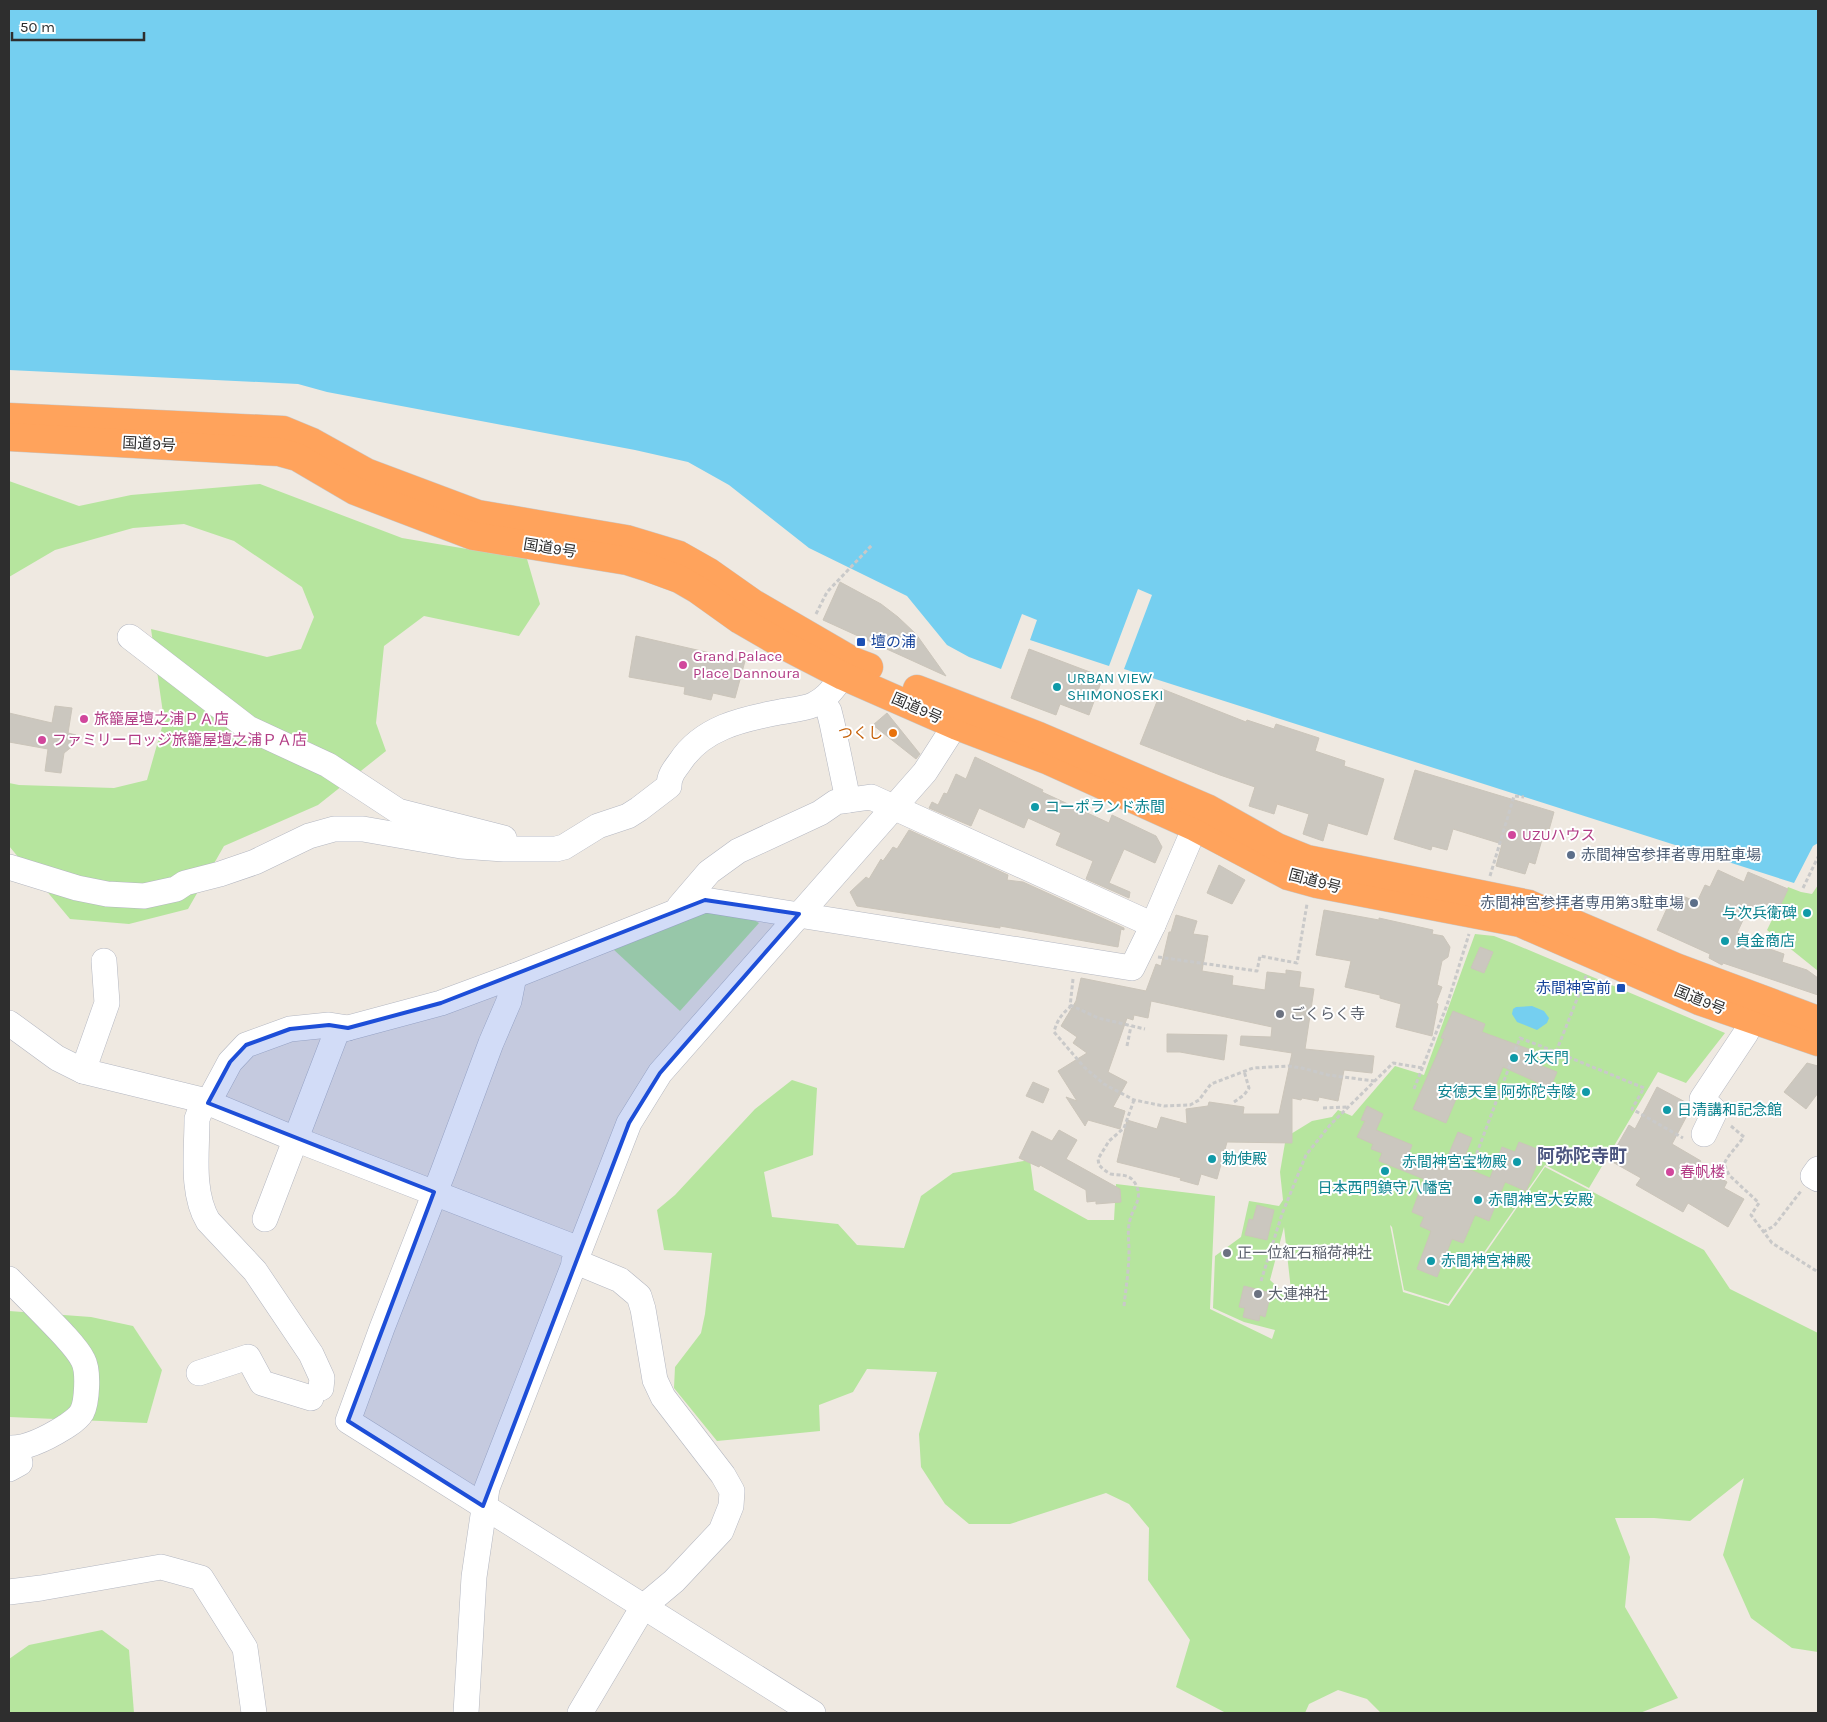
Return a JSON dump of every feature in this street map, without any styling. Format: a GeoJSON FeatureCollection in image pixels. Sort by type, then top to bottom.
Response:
{"type":"FeatureCollection","features":[{"type":"Feature","properties":{"kind":"highway","name":"国道9号"},"geometry":{"type":"LineString","coordinates":[[9,417],[283,430],[312,442],[366,472],[478,514],[626,539],[679,555],[709,572],[752,603],[853,661],[1049,762],[1307,859],[1529,904],[1676,967],[1818,1020]]}},
{"type":"Feature","properties":{"kind":"highway","name":"国道9号"},"geometry":{"type":"LineString","coordinates":[[9,437],[254,449],[279,452],[297,457],[355,491],[473,536],[626,561],[679,579],[740,620],[843,676],[961,717]]}},
{"type":"Feature","properties":{"kind":"highway","name":"国道9号"},"geometry":{"type":"LineString","coordinates":[[1201,818],[1288,876],[1318,884],[1520,923],[1699,1001],[1818,1042]]}},
{"type":"Feature","properties":{"kind":"street"},"geometry":{"type":"LineString","coordinates":[[130,637],[248,728],[328,765],[398,811],[505,838],[504,849]]}},
{"type":"Feature","properties":{"kind":"street"},"geometry":{"type":"LineString","coordinates":[[9,867],[78,888],[107,894],[144,896],[176,889],[185,883],[255,862],[309,836],[334,830],[363,829],[461,846],[504,849],[556,849],[564,847],[598,826],[628,816],[646,805],[670,786],[669,778],[683,758],[712,732],[732,723],[808,707],[822,700],[843,676]]}},
{"type":"Feature","properties":{"kind":"street"},"geometry":{"type":"LineString","coordinates":[[822,700],[829,711],[848,800]]}},
{"type":"Feature","properties":{"kind":"street"},"geometry":{"type":"LineString","coordinates":[[466,1713],[474,1577],[487,1488],[629,1123],[660,1073],[925,772],[961,717]]}},
{"type":"Feature","properties":{"kind":"street"},"geometry":{"type":"LineString","coordinates":[[675,911],[706,875],[738,851],[820,813],[833,804],[870,796],[1153,925]]}},
{"type":"Feature","properties":{"kind":"street"},"geometry":{"type":"LineString","coordinates":[[264,1219],[337,1031],[441,1003],[705,900],[1132,968],[1201,818]]}},
{"type":"Feature","properties":{"kind":"street"},"geometry":{"type":"LineString","coordinates":[[83,1071],[107,1003],[104,961]]}},
{"type":"Feature","properties":{"kind":"street"},"geometry":{"type":"LineString","coordinates":[[514,976],[509,1001],[491,1043],[348,1421],[813,1713]]}},
{"type":"Feature","properties":{"kind":"street"},"geometry":{"type":"LineString","coordinates":[[9,1023],[57,1058],[83,1071],[202,1100],[295,1139],[434,1192],[577,1255],[620,1280],[639,1296],[643,1308],[655,1380],[663,1397],[723,1475],[732,1491],[731,1506],[721,1531],[674,1581],[643,1607],[580,1713]]}},
{"type":"Feature","properties":{"kind":"street"},"geometry":{"type":"LineString","coordinates":[[311,1397],[322,1378],[311,1354],[255,1271],[208,1221],[203,1213],[197,1184],[197,1119],[200,1111],[208,1103],[230,1062],[246,1045],[290,1029],[329,1024],[348,1028]]}},
{"type":"Feature","properties":{"kind":"street"},"geometry":{"type":"LineString","coordinates":[[1704,1134],[1716,1111],[1702,1099],[1746,1034]]}},
{"type":"Feature","properties":{"kind":"street"},"geometry":{"type":"LineString","coordinates":[[9,1279],[77,1350],[84,1360],[86,1376],[86,1399],[77,1419],[54,1434],[12,1455]]}},
{"type":"Feature","properties":{"kind":"street"},"geometry":{"type":"LineString","coordinates":[[199,1373],[248,1357],[262,1383],[311,1397],[348,1394]]}},
{"type":"Feature","properties":{"kind":"street"},"geometry":{"type":"LineString","coordinates":[[9,1592],[161,1567],[200,1578],[245,1648],[254,1713]]}},
{"type":"Feature","properties":{"kind":"path"},"geometry":{"type":"LineString","coordinates":[[813,619],[828,592],[872,545]]}},
{"type":"Feature","properties":{"kind":"path"},"geometry":{"type":"LineString","coordinates":[[1490,876],[1514,796],[1524,797]]}},
{"type":"Feature","properties":{"kind":"path"},"geometry":{"type":"LineString","coordinates":[[1803,888],[1818,857]]}},
{"type":"Feature","properties":{"kind":"path"},"geometry":{"type":"LineString","coordinates":[[1139,955],[1257,972],[1260,956],[1297,962],[1308,896]]}},
{"type":"Feature","properties":{"kind":"path"},"geometry":{"type":"LineString","coordinates":[[1414,1088],[1447,1005],[1471,928]]}},
{"type":"Feature","properties":{"kind":"path"},"geometry":{"type":"LineString","coordinates":[[1076,959],[1070,1005],[1056,1022],[1054,1032],[1084,1067],[1104,1084],[1134,1100],[1164,1106],[1190,1105],[1199,1100],[1211,1084],[1253,1068],[1288,1066],[1328,1075],[1374,1081]]}},
{"type":"Feature","properties":{"kind":"path"},"geometry":{"type":"LineString","coordinates":[[1556,1052],[1590,969]]}},
{"type":"Feature","properties":{"kind":"path"},"geometry":{"type":"LineString","coordinates":[[1070,1005],[1098,1018],[1145,1029]]}},
{"type":"Feature","properties":{"kind":"path"},"geometry":{"type":"LineString","coordinates":[[1126,1046],[1131,1026]]}},
{"type":"Feature","properties":{"kind":"path"},"geometry":{"type":"LineString","coordinates":[[1472,1166],[1520,1038],[1644,1088],[1632,1109],[1698,1146],[1704,1134]]}},
{"type":"Feature","properties":{"kind":"path"},"geometry":{"type":"LineString","coordinates":[[1261,1281],[1282,1214],[1306,1155],[1319,1137],[1393,1063],[1423,1068]]}},
{"type":"Feature","properties":{"kind":"path"},"geometry":{"type":"LineString","coordinates":[[1234,1102],[1244,1095],[1249,1088],[1244,1071]]}},
{"type":"Feature","properties":{"kind":"path"},"geometry":{"type":"LineString","coordinates":[[1124,1306],[1129,1258],[1129,1225],[1130,1217],[1138,1204],[1138,1193],[1136,1184],[1132,1179],[1127,1176],[1110,1174],[1098,1164],[1098,1159],[1109,1141],[1124,1128],[1134,1100]]}},
{"type":"Feature","properties":{"kind":"path"},"geometry":{"type":"LineString","coordinates":[[1322,1108],[1349,1107]]}},
{"type":"Feature","properties":{"kind":"path"},"geometry":{"type":"LineString","coordinates":[[1716,1111],[1744,1137],[1726,1158],[1724,1164],[1729,1175],[1758,1203],[1751,1214],[1772,1243],[1818,1272]]}},
{"type":"Feature","properties":{"kind":"path"},"geometry":{"type":"LineString","coordinates":[[1763,1232],[1774,1226],[1817,1175]]}},
{"type":"Feature","properties":{"kind":"highlighted area"},"geometry":{"type":"Polygon","coordinates":[[[705,900],[799,914],[660,1073],[629,1123],[616,1154],[483,1506],[348,1421],[434,1192],[208,1103],[230,1062],[246,1045],[290,1029],[329,1025],[348,1028],[441,1003],[705,900]]]}},
{"type":"Feature","properties":{"kind":"green space"},"geometry":{"type":"Polygon","coordinates":[[[9,481],[79,506],[131,495],[260,484],[402,538],[527,559],[540,604],[519,636],[424,616],[384,646],[376,723],[386,751],[318,805],[224,846],[188,909],[129,924],[70,919],[9,846],[9,783],[19,785],[114,788],[147,780],[164,720],[151,629],[267,657],[301,649],[314,617],[302,587],[234,541],[184,524],[133,528],[55,550],[9,577],[9,481]]]}},
{"type":"Feature","properties":{"kind":"green space"},"geometry":{"type":"Polygon","coordinates":[[[1818,885],[1818,971],[1767,930],[1788,887],[1812,894],[1818,885]]]}},
{"type":"Feature","properties":{"kind":"green space"},"geometry":{"type":"Polygon","coordinates":[[[707,911],[754,920],[759,923],[680,1011],[613,949],[707,911]]]}},
{"type":"Feature","properties":{"kind":"green space"},"geometry":{"type":"Polygon","coordinates":[[[1475,934],[1494,936],[1512,943],[1725,1033],[1686,1083],[1658,1072],[1589,1188],[1545,1165],[1448,1304],[1404,1290],[1392,1227],[1390,1225],[1403,1292],[1449,1306],[1545,1167],[1704,1250],[1730,1289],[1818,1333],[1818,1652],[1792,1648],[1751,1618],[1723,1555],[1744,1478],[1690,1521],[1654,1518],[1615,1518],[1630,1557],[1625,1607],[1678,1698],[1640,1713],[1381,1713],[1367,1699],[1338,1690],[1309,1704],[1305,1713],[1226,1713],[1176,1687],[1190,1640],[1148,1580],[1149,1528],[1129,1504],[1106,1493],[1010,1524],[969,1524],[945,1504],[921,1467],[919,1434],[937,1372],[867,1369],[853,1392],[819,1405],[820,1431],[717,1441],[674,1388],[675,1367],[701,1333],[712,1253],[664,1250],[657,1210],[675,1195],[755,1109],[792,1080],[817,1088],[813,1155],[764,1172],[772,1217],[838,1224],[857,1245],[904,1248],[921,1196],[953,1173],[1030,1160],[1034,1190],[1088,1220],[1114,1220],[1116,1184],[1215,1196],[1210,1309],[1272,1339],[1275,1330],[1244,1322],[1213,1308],[1215,1256],[1241,1237],[1249,1201],[1279,1206],[1283,1200],[1280,1172],[1286,1137],[1312,1121],[1332,1117],[1338,1110],[1352,1116],[1395,1066],[1424,1075],[1475,934]],[[1284,1227],[1270,1280],[1288,1297],[1291,1290],[1284,1227]]]}},
{"type":"Feature","properties":{"kind":"green space"},"geometry":{"type":"Polygon","coordinates":[[[9,1311],[91,1317],[133,1326],[162,1370],[147,1423],[9,1417],[9,1311]]]}},
{"type":"Feature","properties":{"kind":"green space"},"geometry":{"type":"Polygon","coordinates":[[[102,1630],[129,1650],[134,1713],[9,1713],[9,1659],[29,1645],[102,1630]]]}},
{"type":"Feature","properties":{"kind":"water"},"geometry":{"type":"Polygon","coordinates":[[[9,9],[1818,9],[1818,843],[1813,846],[1794,883],[1124,669],[1152,595],[1138,589],[1109,666],[1030,640],[1037,620],[1022,614],[1001,669],[969,657],[947,645],[907,596],[809,548],[729,485],[688,462],[635,450],[327,392],[298,384],[9,370],[9,9]]]}},
{"type":"Feature","properties":{"kind":"water"},"geometry":{"type":"Polygon","coordinates":[[[1532,1006],[1544,1011],[1549,1018],[1547,1023],[1537,1030],[1517,1022],[1512,1014],[1513,1009],[1516,1007],[1532,1006]]]}},
{"type":"Feature","properties":{"kind":"building"},"geometry":{"type":"Polygon","coordinates":[[[840,582],[881,604],[898,617],[916,634],[946,676],[823,620],[840,582]]]}},
{"type":"Feature","properties":{"kind":"building"},"geometry":{"type":"Polygon","coordinates":[[[636,636],[745,661],[735,698],[713,693],[711,700],[684,694],[685,687],[629,677],[636,636]]]}},
{"type":"Feature","properties":{"kind":"building","name":"URBAN VIEW SHIMONOSEKI"},"geometry":{"type":"Polygon","coordinates":[[[1029,649],[1103,677],[1089,715],[1060,704],[1056,715],[1011,698],[1029,649]]]}},
{"type":"Feature","properties":{"kind":"building"},"geometry":{"type":"Polygon","coordinates":[[[1162,689],[1246,722],[1247,720],[1274,729],[1276,724],[1319,738],[1315,751],[1345,761],[1344,766],[1384,779],[1367,835],[1328,823],[1323,841],[1303,834],[1309,814],[1277,804],[1274,814],[1249,806],[1255,787],[1140,744],[1162,689]]]}},
{"type":"Feature","properties":{"kind":"building","name":"ファミリーロッジ旅籠屋壇之浦ＰＡ店"},"geometry":{"type":"Polygon","coordinates":[[[55,706],[72,708],[68,733],[76,735],[74,745],[64,753],[61,773],[45,771],[48,749],[9,742],[9,713],[52,723],[55,706]]]}},
{"type":"Feature","properties":{"kind":"building"},"geometry":{"type":"Polygon","coordinates":[[[887,713],[920,754],[916,759],[873,725],[887,713]]]}},
{"type":"Feature","properties":{"kind":"building"},"geometry":{"type":"Polygon","coordinates":[[[975,757],[1043,790],[1042,792],[1109,823],[1112,815],[1156,836],[1162,847],[1155,863],[1124,849],[1109,883],[1130,892],[1129,898],[1086,879],[1093,861],[1056,845],[1061,833],[1028,818],[1024,828],[979,808],[971,826],[929,808],[932,802],[938,805],[944,793],[947,794],[956,774],[966,779],[975,757]]]}},
{"type":"Feature","properties":{"kind":"building"},"geometry":{"type":"Polygon","coordinates":[[[1415,770],[1554,812],[1549,830],[1545,829],[1535,864],[1529,862],[1525,874],[1496,866],[1502,844],[1453,829],[1447,850],[1432,846],[1431,850],[1394,839],[1415,770]]]}},
{"type":"Feature","properties":{"kind":"building"},"geometry":{"type":"Polygon","coordinates":[[[909,830],[1008,875],[1007,880],[1023,882],[1124,928],[1124,930],[1121,929],[1118,947],[1000,926],[1000,928],[857,906],[850,892],[866,877],[869,879],[881,859],[883,861],[893,847],[897,849],[909,830]]]}},
{"type":"Feature","properties":{"kind":"building"},"geometry":{"type":"Polygon","coordinates":[[[1219,865],[1245,880],[1232,904],[1207,893],[1219,865]]]}},
{"type":"Feature","properties":{"kind":"building"},"geometry":{"type":"Polygon","coordinates":[[[1718,870],[1744,882],[1748,872],[1788,889],[1775,917],[1750,905],[1737,933],[1762,941],[1761,946],[1784,954],[1782,962],[1807,970],[1818,978],[1818,995],[1723,963],[1722,965],[1709,958],[1710,954],[1657,930],[1669,904],[1672,905],[1678,894],[1697,902],[1705,885],[1710,887],[1718,870]]]}},
{"type":"Feature","properties":{"kind":"building"},"geometry":{"type":"Polygon","coordinates":[[[1324,910],[1379,920],[1379,918],[1433,930],[1432,934],[1443,936],[1450,947],[1448,957],[1442,961],[1437,985],[1442,987],[1436,1003],[1438,1004],[1432,1036],[1396,1027],[1401,1004],[1380,998],[1380,995],[1345,987],[1351,961],[1316,955],[1324,910]]]}},
{"type":"Feature","properties":{"kind":"building"},"geometry":{"type":"Polygon","coordinates":[[[1176,915],[1197,921],[1193,934],[1208,936],[1202,971],[1233,976],[1232,985],[1265,990],[1267,972],[1286,974],[1286,970],[1301,972],[1299,987],[1314,989],[1305,1049],[1374,1056],[1372,1073],[1344,1070],[1338,1101],[1319,1097],[1318,1101],[1292,1098],[1292,1143],[1227,1142],[1217,1179],[1201,1174],[1198,1185],[1180,1180],[1181,1178],[1117,1162],[1127,1120],[1157,1129],[1161,1117],[1187,1124],[1186,1109],[1208,1106],[1209,1102],[1244,1107],[1243,1114],[1279,1114],[1292,1053],[1240,1045],[1241,1036],[1271,1037],[1272,1027],[1151,1001],[1148,1018],[1134,1015],[1133,1020],[1127,1018],[1108,1072],[1127,1082],[1113,1107],[1125,1111],[1120,1129],[1088,1120],[1085,1126],[1066,1097],[1077,1101],[1058,1071],[1087,1053],[1073,1043],[1077,1037],[1061,1026],[1076,1001],[1081,978],[1146,991],[1156,964],[1161,966],[1169,932],[1171,932],[1176,915]]]}},
{"type":"Feature","properties":{"kind":"building"},"geometry":{"type":"Polygon","coordinates":[[[1480,947],[1493,952],[1484,973],[1471,968],[1480,947]]]}},
{"type":"Feature","properties":{"kind":"building"},"geometry":{"type":"Polygon","coordinates":[[[1453,1011],[1485,1024],[1482,1032],[1534,1051],[1530,1061],[1557,1072],[1550,1088],[1503,1067],[1490,1099],[1461,1087],[1446,1123],[1413,1109],[1444,1039],[1441,1038],[1453,1011]]]}},
{"type":"Feature","properties":{"kind":"building"},"geometry":{"type":"Polygon","coordinates":[[[1167,1034],[1227,1035],[1224,1060],[1180,1052],[1167,1052],[1167,1034]]]}},
{"type":"Feature","properties":{"kind":"building"},"geometry":{"type":"Polygon","coordinates":[[[1807,1063],[1818,1066],[1818,1093],[1806,1109],[1784,1092],[1807,1063]]]}},
{"type":"Feature","properties":{"kind":"building"},"geometry":{"type":"Polygon","coordinates":[[[1033,1082],[1049,1089],[1043,1103],[1026,1096],[1033,1082]]]}},
{"type":"Feature","properties":{"kind":"building","name":"春帆楼"},"geometry":{"type":"Polygon","coordinates":[[[1657,1087],[1689,1104],[1691,1108],[1672,1144],[1701,1161],[1698,1165],[1727,1182],[1724,1188],[1744,1199],[1728,1227],[1688,1203],[1683,1212],[1636,1185],[1641,1178],[1609,1160],[1629,1125],[1635,1129],[1657,1087]]]}},
{"type":"Feature","properties":{"kind":"building"},"geometry":{"type":"Polygon","coordinates":[[[1367,1106],[1383,1114],[1376,1130],[1412,1145],[1409,1153],[1443,1168],[1458,1132],[1472,1138],[1461,1166],[1490,1178],[1502,1147],[1515,1152],[1519,1142],[1542,1151],[1526,1191],[1505,1182],[1489,1221],[1475,1215],[1463,1243],[1452,1239],[1437,1277],[1417,1269],[1431,1231],[1420,1226],[1424,1217],[1412,1212],[1424,1179],[1379,1161],[1382,1153],[1371,1149],[1373,1144],[1357,1137],[1365,1121],[1361,1120],[1367,1106]]]}},
{"type":"Feature","properties":{"kind":"building"},"geometry":{"type":"Polygon","coordinates":[[[1059,1130],[1077,1140],[1066,1159],[1120,1189],[1121,1202],[1096,1204],[1096,1201],[1087,1202],[1086,1190],[1040,1165],[1039,1167],[1019,1158],[1032,1131],[1052,1141],[1059,1130]]]}},
{"type":"Feature","properties":{"kind":"building"},"geometry":{"type":"Polygon","coordinates":[[[1257,1205],[1274,1210],[1267,1240],[1245,1235],[1249,1219],[1253,1220],[1257,1205]]]}},
{"type":"Feature","properties":{"kind":"building"},"geometry":{"type":"Polygon","coordinates":[[[1244,1286],[1271,1293],[1265,1317],[1260,1315],[1259,1321],[1243,1317],[1245,1308],[1239,1307],[1244,1286]]]}},
{"type":"Feature","properties":{"kind":"place","name":"壇の浦"},"geometry":{"type":"Point","coordinates":[861,642]}},
{"type":"Feature","properties":{"kind":"place","name":"Grand Palace Place Dannoura"},"geometry":{"type":"Point","coordinates":[683,665]}},
{"type":"Feature","properties":{"kind":"place","name":"URBAN VIEW SHIMONOSEKI"},"geometry":{"type":"Point","coordinates":[1057,687]}},
{"type":"Feature","properties":{"kind":"place","name":"旅籠屋壇之浦ＰＡ店"},"geometry":{"type":"Point","coordinates":[84,719]}},
{"type":"Feature","properties":{"kind":"place","name":"つくし"},"geometry":{"type":"Point","coordinates":[893,733]}},
{"type":"Feature","properties":{"kind":"place","name":"ファミリーロッジ旅籠屋壇之浦ＰＡ店"},"geometry":{"type":"Point","coordinates":[42,740]}},
{"type":"Feature","properties":{"kind":"place","name":"コーポランド赤間"},"geometry":{"type":"Point","coordinates":[1035,807]}},
{"type":"Feature","properties":{"kind":"place","name":"UZUハウス"},"geometry":{"type":"Point","coordinates":[1512,835]}},
{"type":"Feature","properties":{"kind":"place","name":"赤間神宮参拝者専用駐車場"},"geometry":{"type":"Point","coordinates":[1571,855]}},
{"type":"Feature","properties":{"kind":"place","name":"赤間神宮参拝者専用第3駐車場"},"geometry":{"type":"Point","coordinates":[1694,903]}},
{"type":"Feature","properties":{"kind":"place","name":"与次兵衛碑"},"geometry":{"type":"Point","coordinates":[1807,913]}},
{"type":"Feature","properties":{"kind":"place","name":"貞金商店"},"geometry":{"type":"Point","coordinates":[1725,941]}},
{"type":"Feature","properties":{"kind":"place","name":"赤間神宮前"},"geometry":{"type":"Point","coordinates":[1621,988]}},
{"type":"Feature","properties":{"kind":"place","name":"ごくらく寺"},"geometry":{"type":"Point","coordinates":[1280,1014]}},
{"type":"Feature","properties":{"kind":"place","name":"水天門"},"geometry":{"type":"Point","coordinates":[1514,1058]}},
{"type":"Feature","properties":{"kind":"place","name":"安徳天皇 阿弥陀寺陵"},"geometry":{"type":"Point","coordinates":[1586,1092]}},
{"type":"Feature","properties":{"kind":"place","name":"日清講和記念館"},"geometry":{"type":"Point","coordinates":[1667,1110]}},
{"type":"Feature","properties":{"kind":"place","name":"勅使殿"},"geometry":{"type":"Point","coordinates":[1212,1159]}},
{"type":"Feature","properties":{"kind":"place","name":"赤間神宮宝物殿"},"geometry":{"type":"Point","coordinates":[1517,1162]}},
{"type":"Feature","properties":{"kind":"place","name":"日本西門鎮守八幡宮"},"geometry":{"type":"Point","coordinates":[1385,1171]}},
{"type":"Feature","properties":{"kind":"place","name":"春帆楼"},"geometry":{"type":"Point","coordinates":[1670,1172]}},
{"type":"Feature","properties":{"kind":"place","name":"赤間神宮大安殿"},"geometry":{"type":"Point","coordinates":[1478,1200]}},
{"type":"Feature","properties":{"kind":"place","name":"正一位紅石稲荷神社"},"geometry":{"type":"Point","coordinates":[1227,1253]}},
{"type":"Feature","properties":{"kind":"place","name":"赤間神宮神殿"},"geometry":{"type":"Point","coordinates":[1431,1261]}},
{"type":"Feature","properties":{"kind":"place","name":"大連神社"},"geometry":{"type":"Point","coordinates":[1258,1294]}},
{"type":"Feature","properties":{"kind":"district","name":"阿弥陀寺町"},"geometry":{"type":"Point","coordinates":[1582,1156]}}]}
